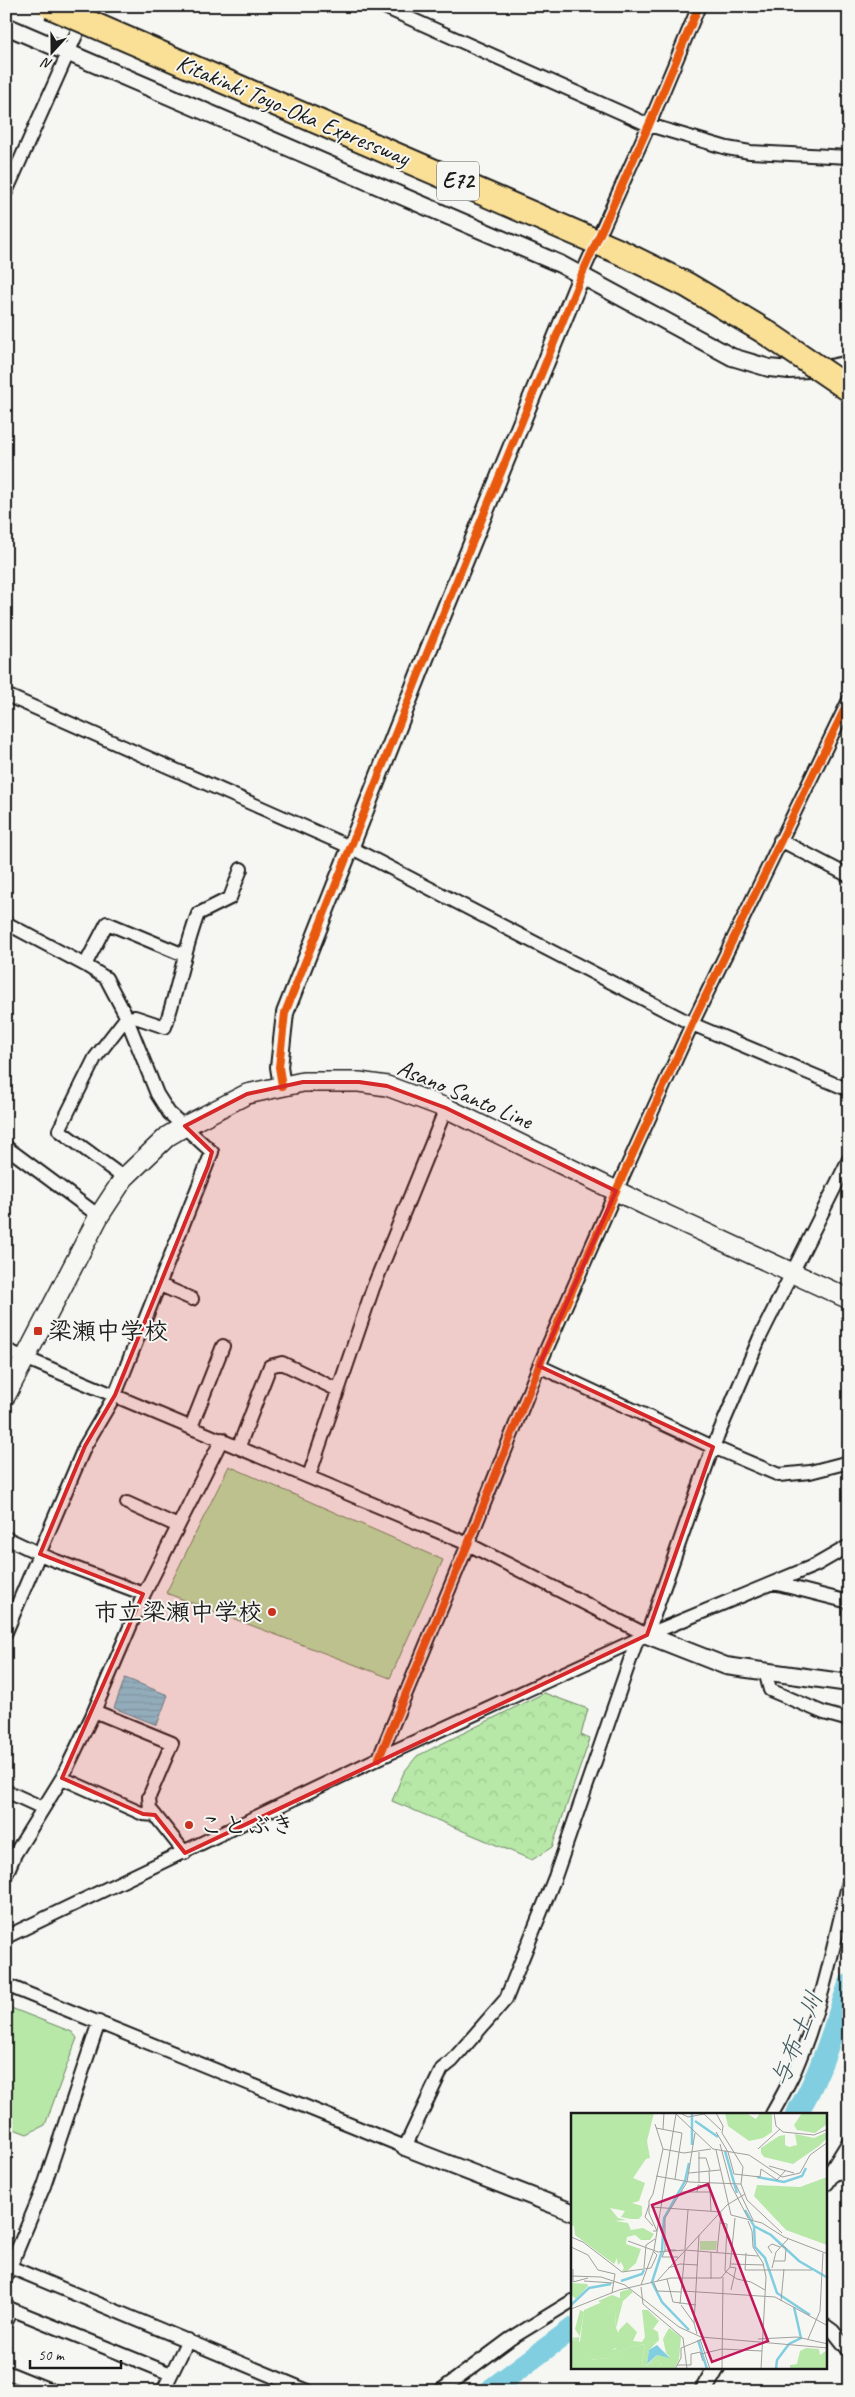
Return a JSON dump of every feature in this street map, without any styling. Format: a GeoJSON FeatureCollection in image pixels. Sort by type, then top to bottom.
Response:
{"type":"FeatureCollection","features":[{"type":"Feature","properties":{"kind":"highway","name":"Kitakinki Toyo-Oka Expressway"},"geometry":{"type":"LineString","coordinates":[[50,6],[620,252],[687,285],[764,331],[849,389]]}},
{"type":"Feature","properties":{"kind":"highway","name":"Kitakinki Toyo-Oka Expressway"},"geometry":{"type":"LineString","coordinates":[[82,6],[525,196],[637,247],[742,304],[849,375]]}},
{"type":"Feature","properties":{"kind":"main road","name":"Asano Santo Line"},"geometry":{"type":"LineString","coordinates":[[6,1395],[98,1216],[124,1178],[168,1136],[185,1126],[247,1094],[303,1082],[359,1082],[387,1086],[446,1108],[616,1191],[849,1299]]}},
{"type":"Feature","properties":{"kind":"street"},"geometry":{"type":"LineString","coordinates":[[6,192],[89,6]]}},
{"type":"Feature","properties":{"kind":"street"},"geometry":{"type":"LineString","coordinates":[[382,6],[649,125],[727,148],[750,152],[849,157]]}},
{"type":"Feature","properties":{"kind":"street"},"geometry":{"type":"LineString","coordinates":[[282,1086],[280,1067],[285,1013],[350,847],[582,274],[649,125],[699,6]]}},
{"type":"Feature","properties":{"kind":"street"},"geometry":{"type":"LineString","coordinates":[[6,26],[582,274],[714,349],[750,363],[789,370],[830,368],[849,364]]}},
{"type":"Feature","properties":{"kind":"street"},"geometry":{"type":"LineString","coordinates":[[6,695],[350,847],[692,1024],[849,1090]]}},
{"type":"Feature","properties":{"kind":"street"},"geometry":{"type":"LineString","coordinates":[[379,1758],[468,1544],[539,1366],[616,1191],[692,1024],[849,700]]}},
{"type":"Feature","properties":{"kind":"street"},"geometry":{"type":"LineString","coordinates":[[780,840],[849,876]]}},
{"type":"Feature","properties":{"kind":"street"},"geometry":{"type":"LineString","coordinates":[[126,1018],[135,1018],[165,1027],[179,986],[184,955],[198,914],[230,898],[241,869]]}},
{"type":"Feature","properties":{"kind":"street"},"geometry":{"type":"LineString","coordinates":[[6,923],[85,964],[106,978],[126,1018],[157,1094],[169,1113],[212,1152],[115,1395],[85,1446],[6,1632]]}},
{"type":"Feature","properties":{"kind":"street"},"geometry":{"type":"LineString","coordinates":[[85,964],[107,923],[184,955]]}},
{"type":"Feature","properties":{"kind":"street"},"geometry":{"type":"LineString","coordinates":[[124,1178],[58,1130],[95,1058],[126,1018]]}},
{"type":"Feature","properties":{"kind":"street"},"geometry":{"type":"LineString","coordinates":[[309,1476],[373,1288],[446,1108]]}},
{"type":"Feature","properties":{"kind":"street"},"geometry":{"type":"LineString","coordinates":[[6,1147],[98,1216]]}},
{"type":"Feature","properties":{"kind":"street"},"geometry":{"type":"LineString","coordinates":[[405,2147],[442,2070],[506,1999],[555,1877],[713,1447],[760,1337],[849,1159]]}},
{"type":"Feature","properties":{"kind":"street"},"geometry":{"type":"LineString","coordinates":[[160,1285],[192,1299]]}},
{"type":"Feature","properties":{"kind":"street"},"geometry":{"type":"LineString","coordinates":[[191,1427],[223,1346]]}},
{"type":"Feature","properties":{"kind":"street"},"geometry":{"type":"LineString","coordinates":[[6,1350],[239,1446],[468,1544],[642,1637],[726,1666],[849,1683]]}},
{"type":"Feature","properties":{"kind":"street"},"geometry":{"type":"LineString","coordinates":[[239,1446],[270,1366],[282,1363],[338,1390]]}},
{"type":"Feature","properties":{"kind":"street"},"geometry":{"type":"LineString","coordinates":[[539,1366],[713,1447],[779,1475],[810,1472],[849,1462]]}},
{"type":"Feature","properties":{"kind":"street"},"geometry":{"type":"LineString","coordinates":[[6,1875],[15,1854],[62,1778],[94,1712],[144,1594],[222,1439]]}},
{"type":"Feature","properties":{"kind":"street"},"geometry":{"type":"LineString","coordinates":[[127,1504],[178,1526]]}},
{"type":"Feature","properties":{"kind":"street"},"geometry":{"type":"LineString","coordinates":[[6,1538],[40,1554],[144,1594]]}},
{"type":"Feature","properties":{"kind":"street"},"geometry":{"type":"LineString","coordinates":[[6,1937],[185,1853],[379,1758],[642,1637],[816,1565],[849,1546]]}},
{"type":"Feature","properties":{"kind":"street"},"geometry":{"type":"LineString","coordinates":[[774,1583],[849,1602]]}},
{"type":"Feature","properties":{"kind":"street"},"geometry":{"type":"LineString","coordinates":[[765,1672],[770,1690],[824,1713],[849,1720]]}},
{"type":"Feature","properties":{"kind":"street"},"geometry":{"type":"LineString","coordinates":[[94,1712],[172,1743],[149,1797],[150,1809],[185,1853]]}},
{"type":"Feature","properties":{"kind":"street"},"geometry":{"type":"LineString","coordinates":[[62,1778],[143,1814],[155,1815]]}},
{"type":"Feature","properties":{"kind":"street"},"geometry":{"type":"LineString","coordinates":[[6,1791],[43,1808]]}},
{"type":"Feature","properties":{"kind":"street"},"geometry":{"type":"LineString","coordinates":[[773,2113],[795,2070],[808,2034],[828,1969],[849,1881]]}},
{"type":"Feature","properties":{"kind":"street"},"geometry":{"type":"LineString","coordinates":[[6,1985],[405,2147],[571,2212]]}},
{"type":"Feature","properties":{"kind":"street"},"geometry":{"type":"LineString","coordinates":[[99,2022],[44,2186],[8,2272],[188,2340],[308,2391]]}},
{"type":"Feature","properties":{"kind":"street"},"geometry":{"type":"LineString","coordinates":[[829,2179],[849,2145]]}},
{"type":"Feature","properties":{"kind":"street"},"geometry":{"type":"LineString","coordinates":[[829,2179],[849,2170]]}},
{"type":"Feature","properties":{"kind":"street"},"geometry":{"type":"LineString","coordinates":[[440,2391],[510,2339],[571,2302]]}},
{"type":"Feature","properties":{"kind":"street"},"geometry":{"type":"LineString","coordinates":[[6,2322],[9,2309],[171,2374]]}},
{"type":"Feature","properties":{"kind":"street"},"geometry":{"type":"LineString","coordinates":[[828,2327],[849,2351]]}},
{"type":"Feature","properties":{"kind":"street"},"geometry":{"type":"LineString","coordinates":[[163,2391],[188,2340]]}},
{"type":"Feature","properties":{"kind":"street"},"geometry":{"type":"LineString","coordinates":[[703,2391],[715,2370]]}},
{"type":"Feature","properties":{"kind":"street"},"geometry":{"type":"LineString","coordinates":[[6,2372],[53,2391]]}},
{"type":"Feature","properties":{"kind":"highlighted area"},"geometry":{"type":"Polygon","coordinates":[[[303,1082],[359,1082],[387,1086],[446,1108],[616,1191],[539,1366],[713,1447],[647,1635],[185,1853],[155,1815],[143,1814],[62,1778],[143,1594],[40,1554],[85,1446],[115,1395],[208,1166],[212,1152],[185,1126],[247,1094],[303,1082]]]}},
{"type":"Feature","properties":{"kind":"green space"},"geometry":{"type":"Polygon","coordinates":[[[229,1466],[443,1560],[390,1678],[166,1593],[229,1466]]]}},
{"type":"Feature","properties":{"kind":"green space"},"geometry":{"type":"Polygon","coordinates":[[[544,1693],[588,1709],[581,1735],[590,1739],[552,1847],[532,1860],[392,1801],[404,1772],[417,1756],[544,1693]]]}},
{"type":"Feature","properties":{"kind":"green space"},"geometry":{"type":"Polygon","coordinates":[[[6,2006],[72,2032],[77,2038],[45,2125],[27,2134],[6,2126],[6,2006]]]}},
{"type":"Feature","properties":{"kind":"water"},"geometry":{"type":"Polygon","coordinates":[[[125,1678],[168,1695],[157,1725],[114,1708],[125,1678]]]}},
{"type":"Feature","properties":{"kind":"waterway","name":"与布土川"},"geometry":{"type":"LineString","coordinates":[[797,2113],[820,2068],[849,1985]]}},
{"type":"Feature","properties":{"kind":"waterway","name":"与布土川"},"geometry":{"type":"LineString","coordinates":[[843,2001],[849,2000]]}},
{"type":"Feature","properties":{"kind":"waterway","name":"与布土川"},"geometry":{"type":"LineString","coordinates":[[489,2391],[571,2330]]}},
{"type":"Feature","properties":{"kind":"cycle path"},"geometry":{"type":"LineString","coordinates":[[282,1086],[279,1067],[285,1013],[428,651],[582,274],[649,125],[699,6]]}},
{"type":"Feature","properties":{"kind":"cycle path"},"geometry":{"type":"LineString","coordinates":[[379,1758],[468,1544],[539,1366],[616,1191],[692,1024],[849,700]]}},
{"type":"Feature","properties":{"kind":"place","name":"梁瀬中学校"},"geometry":{"type":"Point","coordinates":[38,1331]}},
{"type":"Feature","properties":{"kind":"place","name":"市立梁瀬中学校"},"geometry":{"type":"Point","coordinates":[272,1612]}},
{"type":"Feature","properties":{"kind":"place","name":"ことぶき"},"geometry":{"type":"Point","coordinates":[189,1825]}}]}
